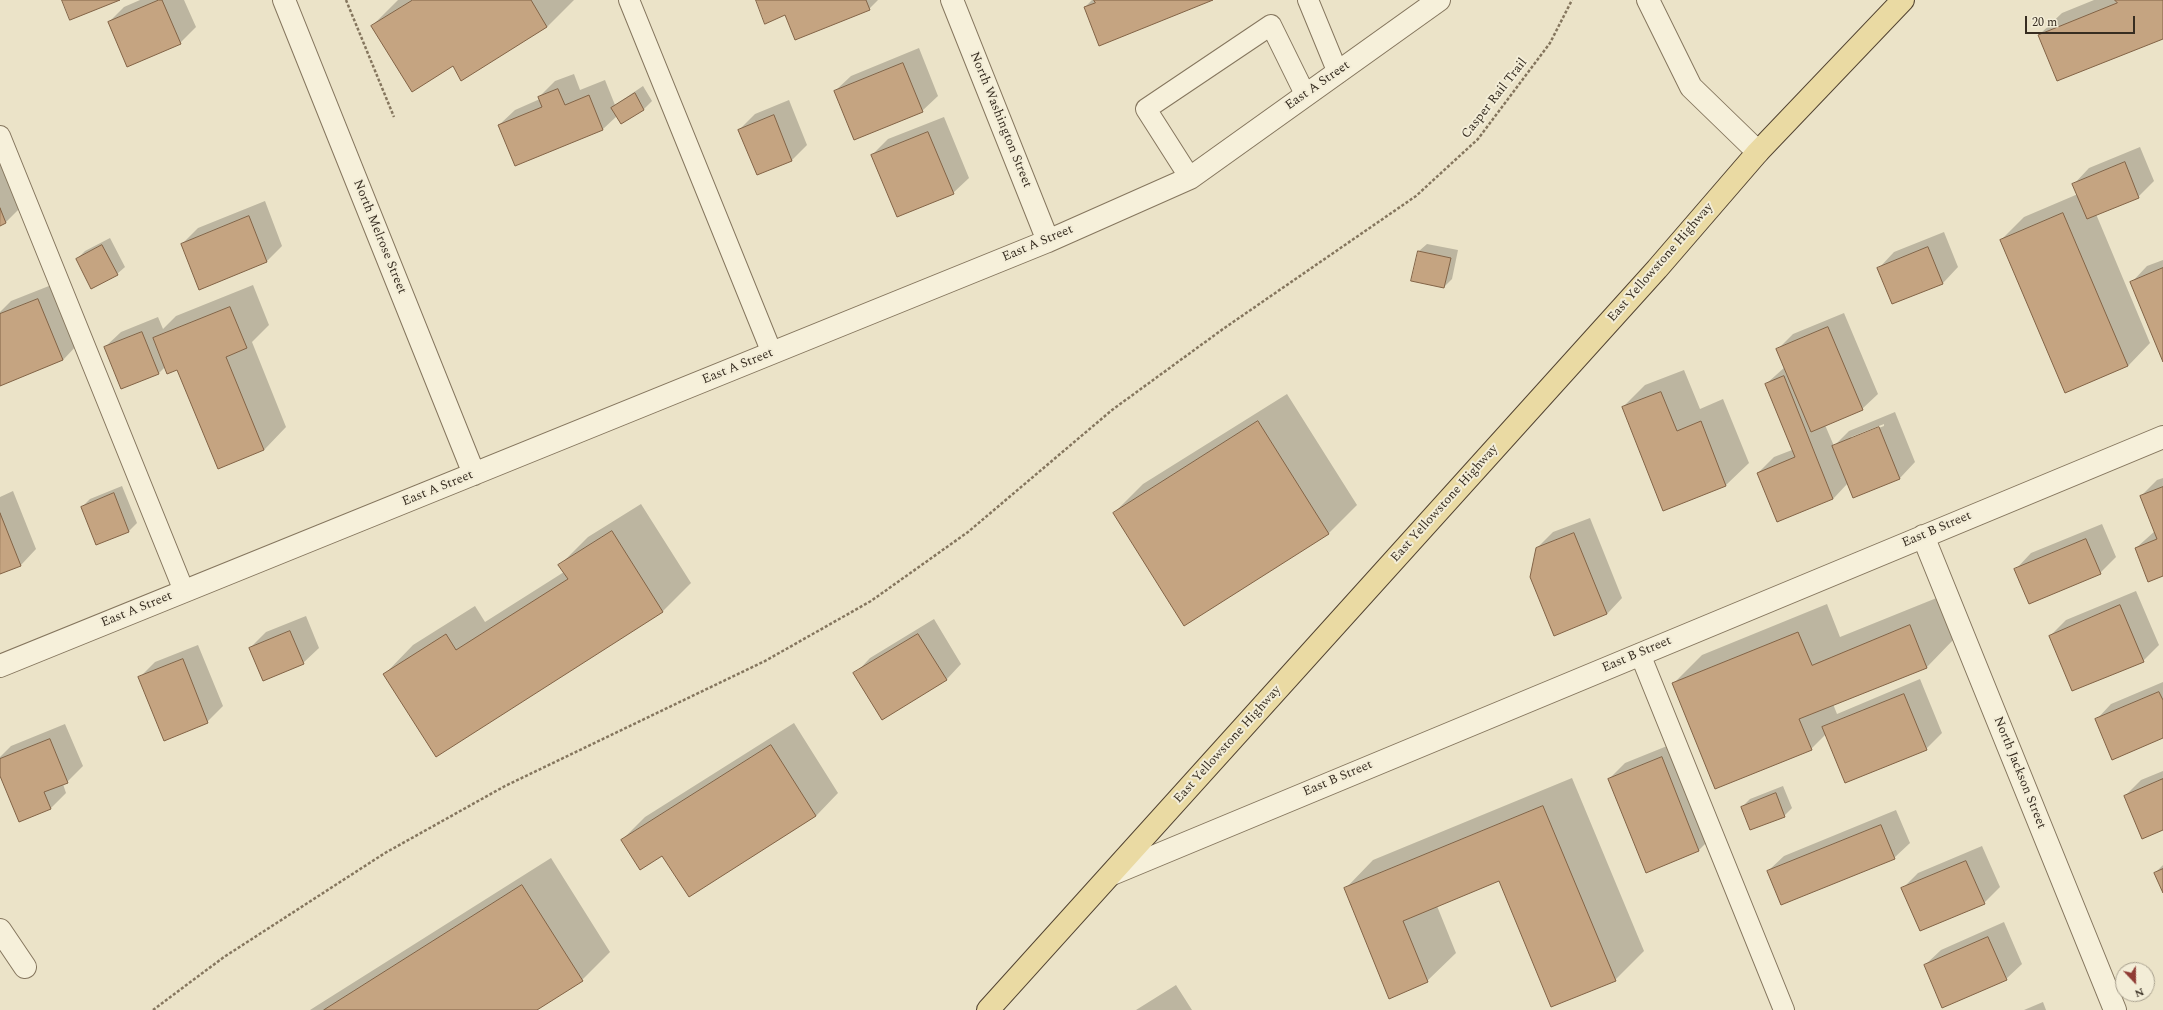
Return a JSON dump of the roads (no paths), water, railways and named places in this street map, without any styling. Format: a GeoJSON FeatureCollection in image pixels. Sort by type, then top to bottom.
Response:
{"type":"FeatureCollection","features":[{"type":"Feature","properties":{"kind":"main road","name":"East Yellowstone Highway"},"geometry":{"type":"LineString","coordinates":[[988,1010],[1657,269],[1758,152],[1903,0]]}},
{"type":"Feature","properties":{"kind":"street","name":"North Melrose Street"},"geometry":{"type":"LineString","coordinates":[[284,0],[474,474]]}},
{"type":"Feature","properties":{"kind":"street","name":"North Washington Street"},"geometry":{"type":"LineString","coordinates":[[952,0],[1048,241]]}},
{"type":"Feature","properties":{"kind":"street","name":"East A Street"},"geometry":{"type":"LineString","coordinates":[[0,666],[1048,241],[1190,178],[1305,94],[1338,73],[1439,0]]}},
{"type":"Feature","properties":{"kind":"street"},"geometry":{"type":"LineString","coordinates":[[1648,0],[1691,87],[1758,152]]}},
{"type":"Feature","properties":{"kind":"street","name":"East B Street"},"geometry":{"type":"LineString","coordinates":[[1112,874],[2163,437]]}},
{"type":"Feature","properties":{"kind":"street","name":"North Jackson Street"},"geometry":{"type":"LineString","coordinates":[[1923,536],[2115,1010]]}},
{"type":"Feature","properties":{"kind":"street"},"geometry":{"type":"LineString","coordinates":[[0,930],[25,966]]}},
{"type":"Feature","properties":{"kind":"lane"},"geometry":{"type":"LineString","coordinates":[[629,0],[772,353]]}},
{"type":"Feature","properties":{"kind":"lane"},"geometry":{"type":"LineString","coordinates":[[1308,0],[1338,73]]}},
{"type":"Feature","properties":{"kind":"lane"},"geometry":{"type":"LineString","coordinates":[[1190,178],[1146,108],[1271,24],[1305,94]]}},
{"type":"Feature","properties":{"kind":"lane"},"geometry":{"type":"LineString","coordinates":[[0,136],[184,591]]}},
{"type":"Feature","properties":{"kind":"lane"},"geometry":{"type":"LineString","coordinates":[[1640,654],[1784,1010]]}}]}
